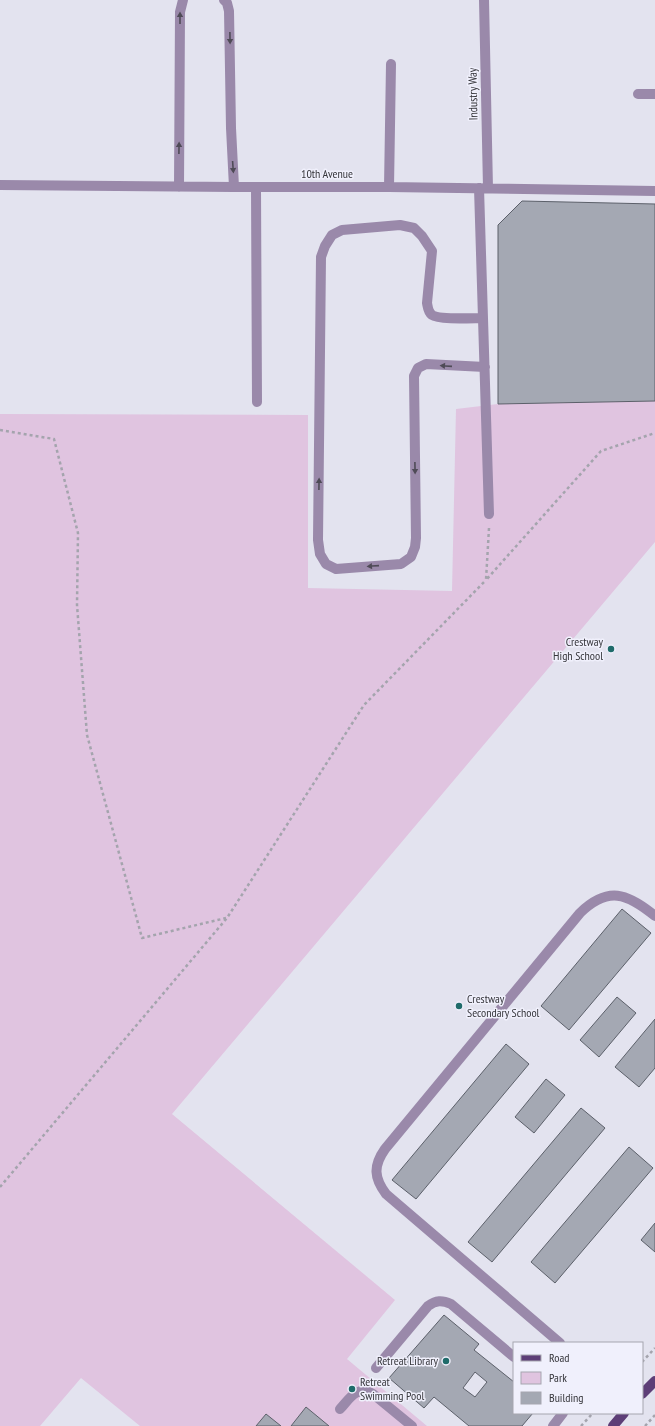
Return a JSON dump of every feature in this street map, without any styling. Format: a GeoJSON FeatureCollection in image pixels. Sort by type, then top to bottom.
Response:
{"type":"FeatureCollection","features":[{"type":"Feature","properties":{"kind":"main road"},"geometry":{"type":"LineString","coordinates":[[643,1393],[655,1380]]}},
{"type":"Feature","properties":{"kind":"main road"},"geometry":{"type":"LineString","coordinates":[[614,1426],[623,1414]]}},
{"type":"Feature","properties":{"kind":"street"},"geometry":{"type":"LineString","coordinates":[[179,187],[180,12],[183,0]]}},
{"type":"Feature","properties":{"kind":"street"},"geometry":{"type":"LineString","coordinates":[[224,0],[227,3],[229,11],[231,128],[234,188]]}},
{"type":"Feature","properties":{"kind":"street","name":"Industry Way"},"geometry":{"type":"LineString","coordinates":[[484,0],[483,318],[490,514]]}},
{"type":"Feature","properties":{"kind":"street"},"geometry":{"type":"LineString","coordinates":[[389,187],[391,64]]}},
{"type":"Feature","properties":{"kind":"street"},"geometry":{"type":"LineString","coordinates":[[638,94],[655,94]]}},
{"type":"Feature","properties":{"kind":"street","name":"10th Avenue"},"geometry":{"type":"LineString","coordinates":[[0,185],[234,188],[389,187],[655,191]]}},
{"type":"Feature","properties":{"kind":"street"},"geometry":{"type":"LineString","coordinates":[[256,187],[256,402]]}},
{"type":"Feature","properties":{"kind":"street"},"geometry":{"type":"LineString","coordinates":[[483,318],[448,318],[432,315],[428,310],[427,303],[432,251],[422,236],[414,228],[400,225],[342,230],[332,235],[325,246],[321,257],[318,540],[320,554],[326,564],[336,569],[401,564],[411,557],[415,547],[416,538],[414,376],[418,368],[426,364],[485,368]]}},
{"type":"Feature","properties":{"kind":"street"},"geometry":{"type":"LineString","coordinates":[[559,1342],[386,1194],[378,1181],[376,1169],[377,1163],[385,1149],[575,919],[588,906],[594,901],[607,896],[623,897],[634,900],[655,916]]}},
{"type":"Feature","properties":{"kind":"street"},"geometry":{"type":"LineString","coordinates":[[376,1368],[428,1306],[433,1302],[439,1301],[445,1301],[451,1304],[513,1356]]}},
{"type":"Feature","properties":{"kind":"street"},"geometry":{"type":"LineString","coordinates":[[340,1409],[356,1392],[368,1391],[412,1426]]}},
{"type":"Feature","properties":{"kind":"street"},"geometry":{"type":"LineString","coordinates":[[553,1426],[562,1414]]}},
{"type":"Feature","properties":{"kind":"path"},"geometry":{"type":"LineString","coordinates":[[0,430],[54,439],[78,533],[77,605],[87,736],[142,938],[227,918]]}},
{"type":"Feature","properties":{"kind":"path"},"geometry":{"type":"LineString","coordinates":[[0,1187],[227,918],[364,705],[486,580],[601,451],[655,433]]}},
{"type":"Feature","properties":{"kind":"path"},"geometry":{"type":"LineString","coordinates":[[486,580],[490,514]]}},
{"type":"Feature","properties":{"kind":"path"},"geometry":{"type":"LineString","coordinates":[[643,1361],[655,1348]]}},
{"type":"Feature","properties":{"kind":"path"},"geometry":{"type":"LineString","coordinates":[[581,1426],[592,1414]]}},
{"type":"Feature","properties":{"kind":"path"},"geometry":{"type":"LineString","coordinates":[[646,1426],[655,1415]]}},
{"type":"Feature","properties":{"kind":"green space"},"geometry":{"type":"Polygon","coordinates":[[[655,401],[655,542],[172,1114],[395,1300],[347,1359],[427,1426],[140,1426],[81,1378],[40,1426],[0,1426],[0,414],[308,415],[308,588],[452,591],[456,409],[498,404],[655,401]]]}},
{"type":"Feature","properties":{"kind":"building"},"geometry":{"type":"Polygon","coordinates":[[[522,201],[655,204],[655,401],[498,404],[498,225],[522,201]]]}},
{"type":"Feature","properties":{"kind":"building"},"geometry":{"type":"Polygon","coordinates":[[[622,909],[651,933],[569,1030],[541,1006],[622,909]]]}},
{"type":"Feature","properties":{"kind":"building"},"geometry":{"type":"Polygon","coordinates":[[[617,997],[636,1013],[599,1057],[580,1040],[617,997]]]}},
{"type":"Feature","properties":{"kind":"building"},"geometry":{"type":"Polygon","coordinates":[[[655,1019],[655,1068],[639,1087],[615,1067],[655,1019]]]}},
{"type":"Feature","properties":{"kind":"building"},"geometry":{"type":"Polygon","coordinates":[[[506,1044],[529,1064],[416,1199],[392,1180],[506,1044]]]}},
{"type":"Feature","properties":{"kind":"building"},"geometry":{"type":"Polygon","coordinates":[[[546,1079],[565,1095],[534,1133],[515,1117],[546,1079]]]}},
{"type":"Feature","properties":{"kind":"building"},"geometry":{"type":"Polygon","coordinates":[[[581,1108],[605,1128],[492,1262],[468,1242],[581,1108]]]}},
{"type":"Feature","properties":{"kind":"building"},"geometry":{"type":"Polygon","coordinates":[[[629,1147],[653,1168],[555,1283],[531,1262],[629,1147]]]}},
{"type":"Feature","properties":{"kind":"building"},"geometry":{"type":"Polygon","coordinates":[[[655,1223],[655,1252],[641,1240],[655,1223]]]}},
{"type":"Feature","properties":{"kind":"building","name":"Retreat Library"},"geometry":{"type":"Polygon","coordinates":[[[444,1315],[479,1344],[474,1350],[513,1381],[513,1414],[532,1414],[522,1426],[469,1426],[434,1397],[424,1408],[389,1378],[444,1315]],[[475,1372],[463,1388],[475,1397],[487,1382],[475,1372]]]}},
{"type":"Feature","properties":{"kind":"building"},"geometry":{"type":"Polygon","coordinates":[[[306,1407],[329,1426],[291,1426],[306,1407]]]}},
{"type":"Feature","properties":{"kind":"building"},"geometry":{"type":"Polygon","coordinates":[[[266,1414],[281,1426],[256,1426],[266,1414]]]}},
{"type":"Feature","properties":{"kind":"place","name":"Crestway High School"},"geometry":{"type":"Point","coordinates":[611,649]}},
{"type":"Feature","properties":{"kind":"place","name":"Crestway Secondary School"},"geometry":{"type":"Point","coordinates":[459,1006]}},
{"type":"Feature","properties":{"kind":"place","name":"Retreat Library"},"geometry":{"type":"Point","coordinates":[446,1361]}},
{"type":"Feature","properties":{"kind":"place","name":"Retreat Swimming Pool"},"geometry":{"type":"Point","coordinates":[352,1389]}}]}
